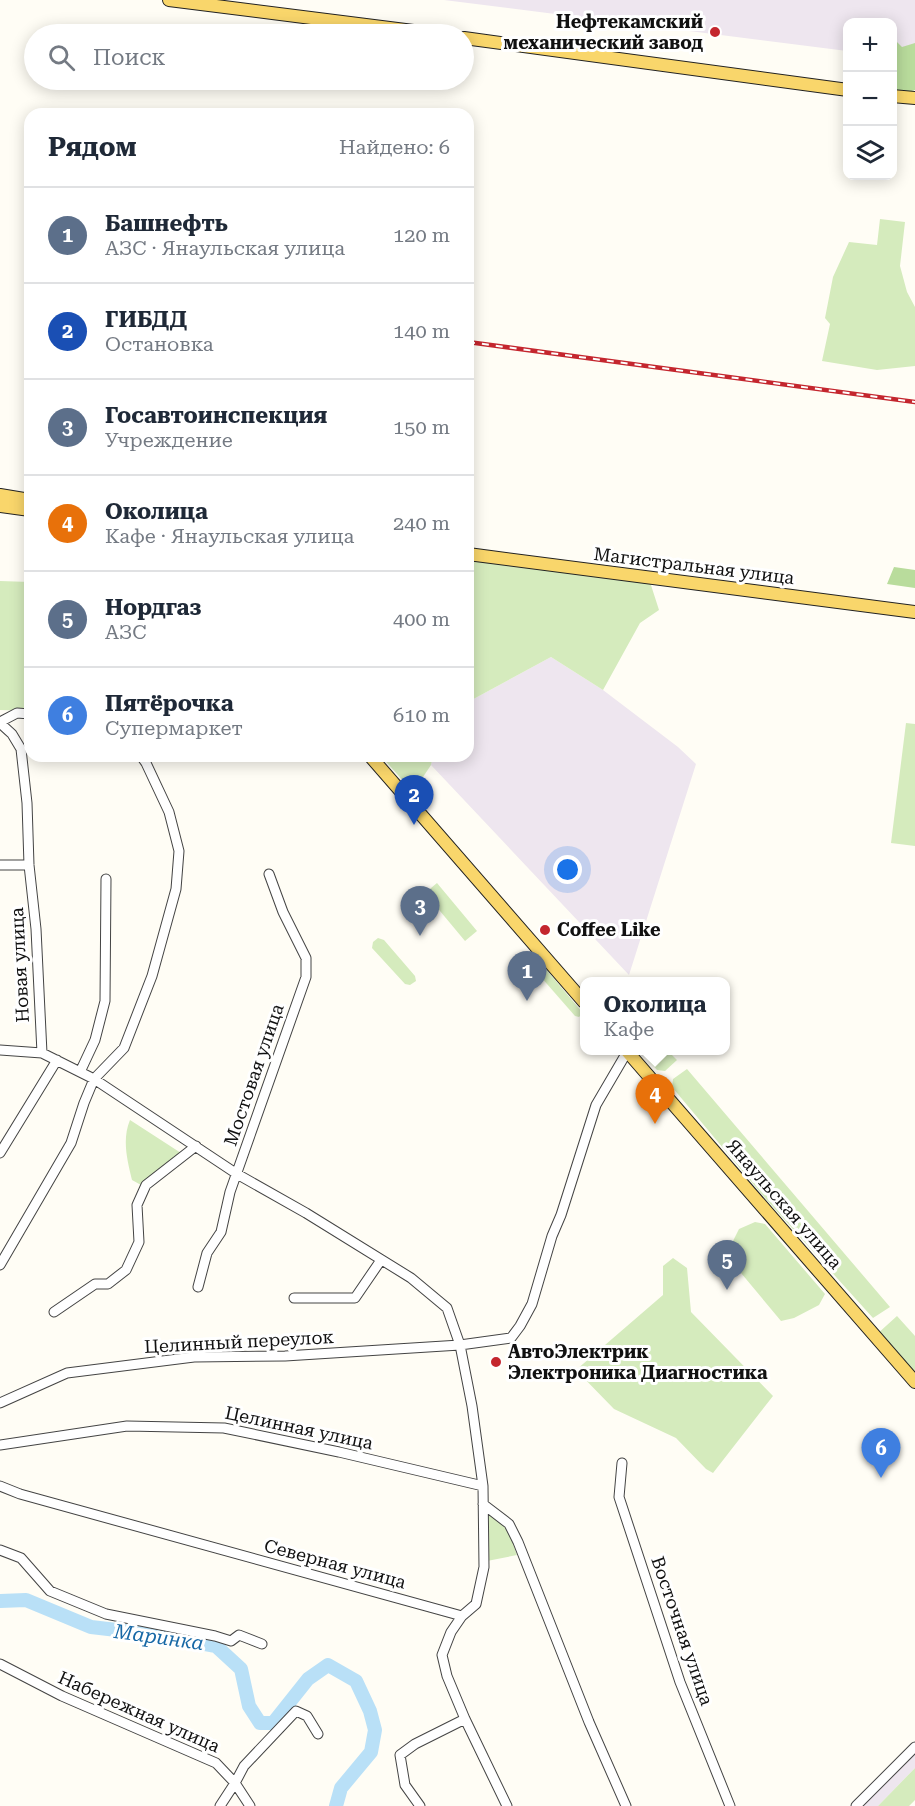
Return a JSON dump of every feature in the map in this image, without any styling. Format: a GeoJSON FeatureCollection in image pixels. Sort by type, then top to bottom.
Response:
{"type":"FeatureCollection","features":[{"type":"Feature","properties":{"kind":"main road"},"geometry":{"type":"LineString","coordinates":[[169,0],[358,24]]}},
{"type":"Feature","properties":{"kind":"main road"},"geometry":{"type":"LineString","coordinates":[[474,39],[843,89]]}},
{"type":"Feature","properties":{"kind":"main road"},"geometry":{"type":"LineString","coordinates":[[897,96],[915,98]]}},
{"type":"Feature","properties":{"kind":"main road"},"geometry":{"type":"LineString","coordinates":[[0,495],[24,499]]}},
{"type":"Feature","properties":{"kind":"main road"},"geometry":{"type":"LineString","coordinates":[[0,506],[24,509]]}},
{"type":"Feature","properties":{"kind":"main road","name":"Магистральная улица"},"geometry":{"type":"LineString","coordinates":[[474,555],[915,612]]}},
{"type":"Feature","properties":{"kind":"main road"},"geometry":{"type":"LineString","coordinates":[[375,762],[580,996]]}},
{"type":"Feature","properties":{"kind":"main road","name":"Янаульская улица"},"geometry":{"type":"LineString","coordinates":[[630,1055],[915,1382]]}},
{"type":"Feature","properties":{"kind":"street"},"geometry":{"type":"LineString","coordinates":[[0,723],[17,713],[24,714]]}},
{"type":"Feature","properties":{"kind":"street","name":"Новая улица"},"geometry":{"type":"LineString","coordinates":[[0,723],[12,734],[21,749],[36,929],[42,1053]]}},
{"type":"Feature","properties":{"kind":"street"},"geometry":{"type":"LineString","coordinates":[[0,1265],[71,1143],[94,1079],[124,1048],[152,976],[176,889],[178,851],[169,812],[145,762]]}},
{"type":"Feature","properties":{"kind":"street"},"geometry":{"type":"LineString","coordinates":[[0,865],[29,865]]}},
{"type":"Feature","properties":{"kind":"street","name":"Мостовая улица"},"geometry":{"type":"LineString","coordinates":[[198,1287],[207,1253],[221,1232],[230,1192],[306,977],[306,958],[283,912],[269,874]]}},
{"type":"Feature","properties":{"kind":"street"},"geometry":{"type":"LineString","coordinates":[[80,1072],[95,1040],[105,1001],[106,879]]}},
{"type":"Feature","properties":{"kind":"street"},"geometry":{"type":"LineString","coordinates":[[0,1050],[42,1053],[94,1079],[237,1174],[306,1213],[411,1278],[447,1308],[460,1345],[472,1406],[483,1486],[484,1567],[476,1604],[462,1616],[451,1632],[442,1655],[447,1676],[465,1719],[507,1806]]}},
{"type":"Feature","properties":{"kind":"street","name":"Целинный переулок"},"geometry":{"type":"LineString","coordinates":[[0,1403],[67,1373],[194,1357],[285,1356],[460,1345],[511,1338],[532,1304],[596,1105],[625,1055]]}},
{"type":"Feature","properties":{"kind":"street"},"geometry":{"type":"LineString","coordinates":[[0,1153],[57,1060]]}},
{"type":"Feature","properties":{"kind":"street"},"geometry":{"type":"LineString","coordinates":[[54,1312],[95,1284],[108,1284],[126,1270],[139,1242],[137,1205],[146,1185],[196,1146]]}},
{"type":"Feature","properties":{"kind":"street"},"geometry":{"type":"LineString","coordinates":[[294,1298],[355,1298],[381,1260]]}},
{"type":"Feature","properties":{"kind":"street","name":"Целинная улица"},"geometry":{"type":"LineString","coordinates":[[0,1445],[127,1426],[224,1428],[483,1486]]}},
{"type":"Feature","properties":{"kind":"street","name":"Восточная улица"},"geometry":{"type":"LineString","coordinates":[[622,1463],[619,1497],[680,1682],[730,1806]]}},
{"type":"Feature","properties":{"kind":"street","name":"Северная улица"},"geometry":{"type":"LineString","coordinates":[[0,1486],[20,1494],[462,1616]]}},
{"type":"Feature","properties":{"kind":"street"},"geometry":{"type":"LineString","coordinates":[[483,1504],[509,1524],[518,1542],[589,1722],[626,1806]]}},
{"type":"Feature","properties":{"kind":"street"},"geometry":{"type":"LineString","coordinates":[[0,1550],[21,1558],[50,1591],[106,1614],[231,1641],[239,1635],[261,1644]]}},
{"type":"Feature","properties":{"kind":"street","name":"Набережная улица"},"geometry":{"type":"LineString","coordinates":[[0,1664],[62,1696],[216,1762],[235,1783],[250,1806]]}},
{"type":"Feature","properties":{"kind":"street"},"geometry":{"type":"LineString","coordinates":[[220,1806],[244,1766],[296,1711],[307,1716],[318,1734]]}},
{"type":"Feature","properties":{"kind":"street"},"geometry":{"type":"LineString","coordinates":[[420,1806],[405,1785],[400,1755],[415,1744],[465,1719]]}},
{"type":"Feature","properties":{"kind":"street"},"geometry":{"type":"LineString","coordinates":[[856,1806],[915,1747]]}},
{"type":"Feature","properties":{"kind":"shaded area"},"geometry":{"type":"Polygon","coordinates":[[[444,0],[915,0],[915,59],[897,57],[897,18],[843,18],[843,50],[444,0]]]}},
{"type":"Feature","properties":{"kind":"shaded area"},"geometry":{"type":"Polygon","coordinates":[[[551,657],[603,690],[678,747],[696,764],[629,975],[431,765],[432,762],[474,762],[474,699],[551,657]]]}},
{"type":"Feature","properties":{"kind":"shaded area"},"geometry":{"type":"Polygon","coordinates":[[[915,1752],[915,1768],[878,1806],[863,1806],[915,1752]]]}},
{"type":"Feature","properties":{"kind":"green space"},"geometry":{"type":"Polygon","coordinates":[[[897,42],[902,47],[915,43],[915,90],[897,91],[897,42]]]}},
{"type":"Feature","properties":{"kind":"green space"},"geometry":{"type":"Polygon","coordinates":[[[880,219],[905,222],[900,266],[907,292],[915,307],[915,366],[877,370],[822,361],[830,324],[825,318],[833,277],[849,242],[877,245],[880,219]]]}},
{"type":"Feature","properties":{"kind":"green space"},"geometry":{"type":"Polygon","coordinates":[[[474,560],[650,582],[659,610],[640,623],[603,690],[551,657],[474,699],[474,560]]]}},
{"type":"Feature","properties":{"kind":"green space"},"geometry":{"type":"Polygon","coordinates":[[[894,567],[915,570],[915,588],[887,584],[894,567]]]}},
{"type":"Feature","properties":{"kind":"green space"},"geometry":{"type":"Polygon","coordinates":[[[0,581],[24,582],[24,711],[0,710],[0,581]]]}},
{"type":"Feature","properties":{"kind":"green space"},"geometry":{"type":"Polygon","coordinates":[[[906,723],[915,724],[915,846],[891,843],[906,723]]]}},
{"type":"Feature","properties":{"kind":"green space"},"geometry":{"type":"Polygon","coordinates":[[[386,762],[432,762],[413,792],[386,762]]]}},
{"type":"Feature","properties":{"kind":"green space"},"geometry":{"type":"Polygon","coordinates":[[[437,883],[477,931],[465,941],[425,893],[437,883]]]}},
{"type":"Feature","properties":{"kind":"green space"},"geometry":{"type":"Polygon","coordinates":[[[378,938],[384,940],[415,976],[416,981],[410,985],[405,984],[372,948],[373,942],[378,938]]]}},
{"type":"Feature","properties":{"kind":"green space"},"geometry":{"type":"Polygon","coordinates":[[[534,955],[580,1009],[579,1017],[575,1016],[540,976],[532,958],[534,955]]]}},
{"type":"Feature","properties":{"kind":"green space"},"geometry":{"type":"Polygon","coordinates":[[[644,1055],[672,1055],[677,1060],[665,1071],[657,1070],[644,1055]]]}},
{"type":"Feature","properties":{"kind":"green space"},"geometry":{"type":"Polygon","coordinates":[[[687,1069],[890,1307],[873,1318],[764,1197],[672,1087],[673,1079],[687,1069]]]}},
{"type":"Feature","properties":{"kind":"green space"},"geometry":{"type":"Polygon","coordinates":[[[130,1120],[181,1153],[141,1185],[132,1180],[127,1157],[126,1135],[130,1120]]]}},
{"type":"Feature","properties":{"kind":"green space"},"geometry":{"type":"Polygon","coordinates":[[[755,1222],[765,1224],[825,1294],[819,1305],[794,1318],[781,1321],[726,1255],[739,1229],[755,1222]]]}},
{"type":"Feature","properties":{"kind":"green space"},"geometry":{"type":"Polygon","coordinates":[[[673,1258],[687,1268],[691,1312],[773,1396],[713,1473],[706,1469],[676,1438],[614,1409],[576,1370],[663,1295],[663,1266],[673,1258]]]}},
{"type":"Feature","properties":{"kind":"green space"},"geometry":{"type":"Polygon","coordinates":[[[897,1316],[915,1336],[915,1378],[876,1335],[897,1316]]]}},
{"type":"Feature","properties":{"kind":"green space"},"geometry":{"type":"Polygon","coordinates":[[[486,1510],[508,1529],[517,1555],[487,1561],[486,1510]]]}},
{"type":"Feature","properties":{"kind":"green space"},"geometry":{"type":"Polygon","coordinates":[[[915,1768],[915,1800],[909,1806],[878,1806],[915,1768]]]}},
{"type":"Feature","properties":{"kind":"waterway","name":"Маринка"},"geometry":{"type":"LineString","coordinates":[[0,1601],[26,1600],[91,1627],[151,1634],[216,1646],[241,1669],[249,1706],[260,1723],[273,1723],[308,1679],[328,1665],[356,1681],[370,1711],[375,1730],[371,1752],[341,1788],[336,1806]]}},
{"type":"Feature","properties":{"kind":"railway"},"geometry":{"type":"LineString","coordinates":[[474,343],[915,402]]}},
{"type":"Feature","properties":{"kind":"place","name":"Нефтекамский механический завод"},"geometry":{"type":"Point","coordinates":[715,32]}},
{"type":"Feature","properties":{"kind":"place","name":"ГИБДД"},"geometry":{"type":"Point","coordinates":[414,825]}},
{"type":"Feature","properties":{"kind":"place","name":"Coffee Like"},"geometry":{"type":"Point","coordinates":[545,930]}},
{"type":"Feature","properties":{"kind":"place","name":"Госавтоинспекция"},"geometry":{"type":"Point","coordinates":[420,936]}},
{"type":"Feature","properties":{"kind":"place","name":"Башнефть"},"geometry":{"type":"Point","coordinates":[527,1001]}},
{"type":"Feature","properties":{"kind":"place","name":"Околица"},"geometry":{"type":"Point","coordinates":[655,1124]}},
{"type":"Feature","properties":{"kind":"place","name":"Нордгаз"},"geometry":{"type":"Point","coordinates":[727,1290]}},
{"type":"Feature","properties":{"kind":"place","name":"АвтоЭлектрик Электроника Диагностика"},"geometry":{"type":"Point","coordinates":[496,1362]}},
{"type":"Feature","properties":{"kind":"place","name":"Пятёрочка"},"geometry":{"type":"Point","coordinates":[881,1478]}}]}
